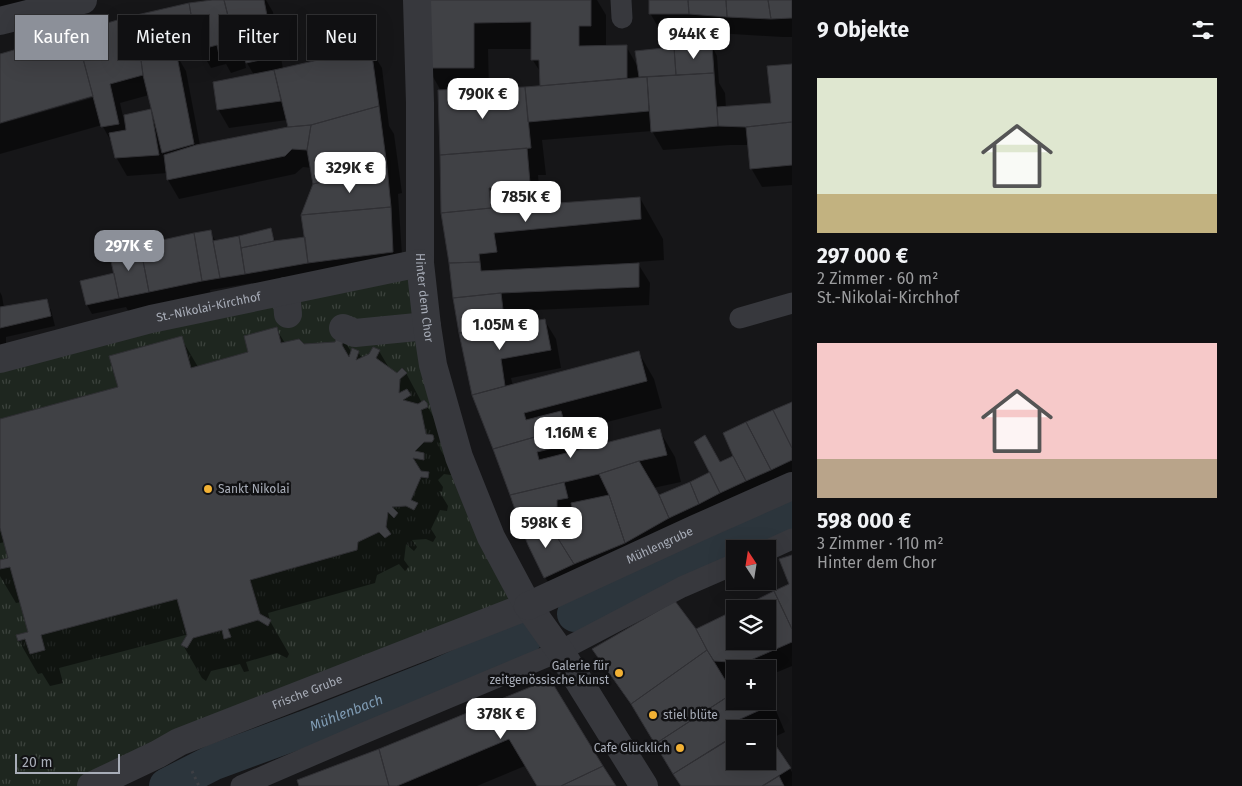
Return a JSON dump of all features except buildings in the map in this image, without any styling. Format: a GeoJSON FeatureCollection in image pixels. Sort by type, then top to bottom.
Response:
{"type":"FeatureCollection","features":[{"type":"Feature","properties":{"kind":"street"},"geometry":{"type":"LineString","coordinates":[[0,21],[83,0]]}},
{"type":"Feature","properties":{"kind":"street","name":"Hinter dem Chor"},"geometry":{"type":"LineString","coordinates":[[417,0],[420,103],[420,263],[433,364],[459,457],[491,537],[528,606],[560,652],[644,786]]}},
{"type":"Feature","properties":{"kind":"street","name":"St.-Nikolai-Kirchhof"},"geometry":{"type":"LineString","coordinates":[[0,359],[151,320],[287,302],[420,263]]}},
{"type":"Feature","properties":{"kind":"street"},"geometry":{"type":"LineString","coordinates":[[343,328],[355,333],[427,326]]}},
{"type":"Feature","properties":{"kind":"street","name":"Mühlengrube"},"geometry":{"type":"LineString","coordinates":[[528,606],[792,486]]}},
{"type":"Feature","properties":{"kind":"street","name":"Frische Grube"},"geometry":{"type":"LineString","coordinates":[[91,786],[179,742],[528,606]]}},
{"type":"Feature","properties":{"kind":"lane"},"geometry":{"type":"LineString","coordinates":[[740,318],[792,303]]}},
{"type":"Feature","properties":{"kind":"lane"},"geometry":{"type":"LineString","coordinates":[[776,546],[792,539]]}},
{"type":"Feature","properties":{"kind":"lane"},"geometry":{"type":"LineString","coordinates":[[241,786],[560,652],[682,588],[726,568]]}},
{"type":"Feature","properties":{"kind":"green space"},"geometry":{"type":"Polygon","coordinates":[[[420,263],[433,365],[528,606],[91,786],[0,786],[0,569],[10,567],[28,632],[16,635],[18,641],[25,639],[30,654],[44,650],[41,635],[177,599],[187,635],[182,645],[187,648],[193,638],[222,630],[225,639],[230,637],[228,629],[258,620],[268,626],[271,620],[260,614],[250,580],[357,550],[358,542],[379,532],[385,538],[390,534],[386,527],[388,512],[394,518],[398,513],[392,507],[406,506],[411,500],[421,477],[428,478],[429,472],[421,471],[413,458],[424,459],[424,453],[415,451],[424,442],[432,442],[434,439],[433,435],[426,434],[421,410],[427,403],[424,400],[418,404],[403,400],[411,395],[407,389],[399,393],[400,379],[406,372],[402,368],[397,373],[376,358],[379,350],[373,347],[369,354],[356,360],[352,348],[349,357],[342,345],[335,342],[304,344],[299,339],[281,343],[277,327],[244,336],[248,352],[191,368],[110,357],[118,387],[0,419],[0,359],[420,263]]]}},
{"type":"Feature","properties":{"kind":"green space"},"geometry":{"type":"Polygon","coordinates":[[[0,528],[8,558],[0,560],[0,528]]]}},
{"type":"Feature","properties":{"kind":"waterway","name":"Mühlenbach"},"geometry":{"type":"LineString","coordinates":[[575,614],[792,513]]}},
{"type":"Feature","properties":{"kind":"waterway","name":"Mühlenbach"},"geometry":{"type":"LineString","coordinates":[[167,786],[214,762],[439,676],[525,637]]}},
{"type":"Feature","properties":{"kind":"place","name":"Sankt Nikolai"},"geometry":{"type":"Point","coordinates":[208,489]}},
{"type":"Feature","properties":{"kind":"place","name":"Galerie für zeitgenössische Kunst"},"geometry":{"type":"Point","coordinates":[619,673]}},
{"type":"Feature","properties":{"kind":"place","name":"stiel blüte"},"geometry":{"type":"Point","coordinates":[653,715]}},
{"type":"Feature","properties":{"kind":"place","name":"Cafe Glücklich"},"geometry":{"type":"Point","coordinates":[680,748]}}]}
